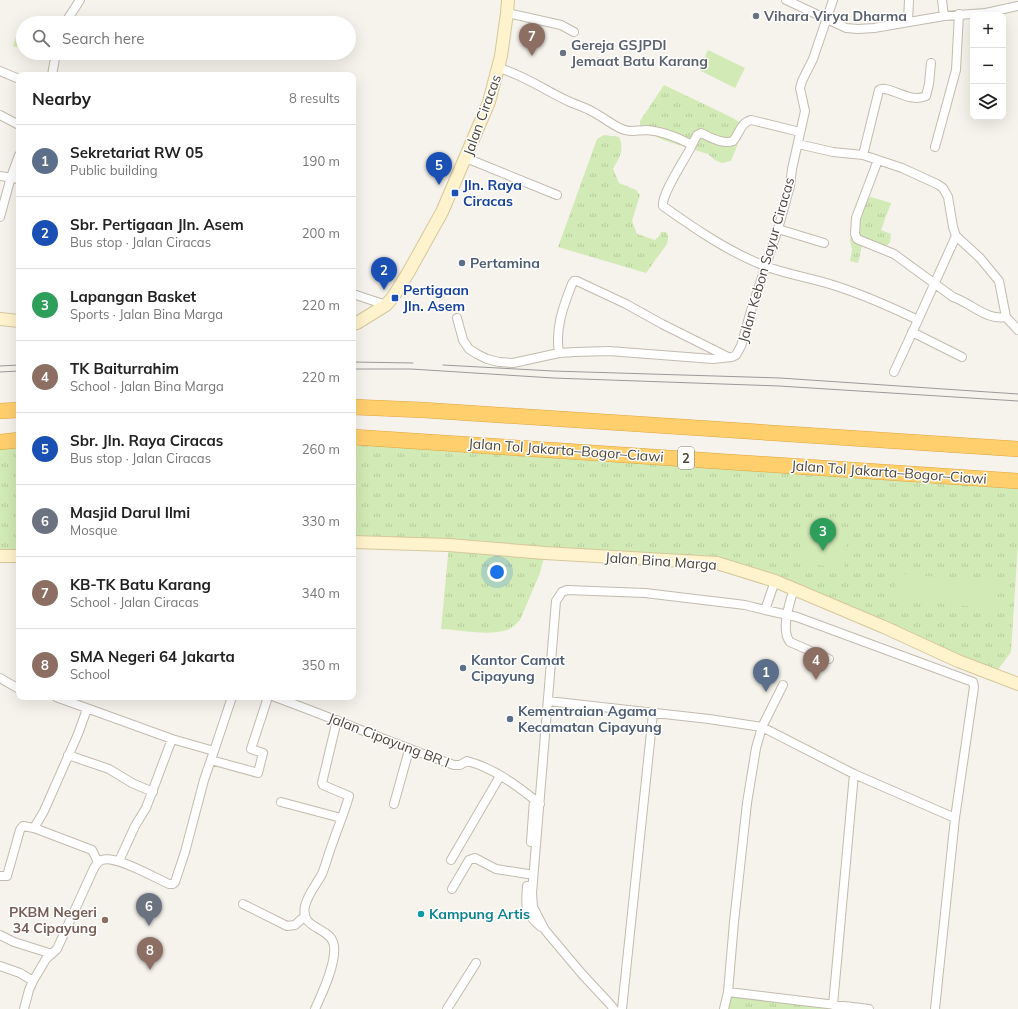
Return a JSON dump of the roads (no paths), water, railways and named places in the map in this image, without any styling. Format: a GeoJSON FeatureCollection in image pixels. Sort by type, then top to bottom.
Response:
{"type":"FeatureCollection","features":[{"type":"Feature","properties":{"kind":"highway","name":"2"},"geometry":{"type":"LineString","coordinates":[[356,407],[422,410],[1018,449]]}},
{"type":"Feature","properties":{"kind":"highway"},"geometry":{"type":"LineString","coordinates":[[2,411],[16,410]]}},
{"type":"Feature","properties":{"kind":"highway","name":"Jalan Tol Jakarta–Bogor–Ciawi"},"geometry":{"type":"LineString","coordinates":[[356,437],[420,440],[1018,481]]}},
{"type":"Feature","properties":{"kind":"highway"},"geometry":{"type":"LineString","coordinates":[[995,447],[1018,445]]}},
{"type":"Feature","properties":{"kind":"street"},"geometry":{"type":"LineString","coordinates":[[70,16],[80,0]]}},
{"type":"Feature","properties":{"kind":"street","name":"Jalan Ciracas"},"geometry":{"type":"LineString","coordinates":[[386,305],[408,273],[442,212],[489,102],[499,68],[508,0]]}},
{"type":"Feature","properties":{"kind":"street"},"geometry":{"type":"LineString","coordinates":[[786,0],[846,28],[858,29],[874,28],[944,16],[970,14]]}},
{"type":"Feature","properties":{"kind":"street","name":"Jalan Kebon Sayur Ciracas"},"geometry":{"type":"LineString","coordinates":[[457,318],[463,340],[473,352],[487,359],[513,363],[559,353],[576,352],[609,352],[713,359],[736,355],[742,346],[752,306],[778,229],[790,186],[805,111],[800,88],[813,59],[833,0]]}},
{"type":"Feature","properties":{"kind":"street"},"geometry":{"type":"LineString","coordinates":[[908,21],[909,0]]}},
{"type":"Feature","properties":{"kind":"street"},"geometry":{"type":"LineString","coordinates":[[942,0],[944,16]]}},
{"type":"Feature","properties":{"kind":"street"},"geometry":{"type":"LineString","coordinates":[[994,12],[1018,6]]}},
{"type":"Feature","properties":{"kind":"street"},"geometry":{"type":"LineString","coordinates":[[507,13],[561,25],[574,32]]}},
{"type":"Feature","properties":{"kind":"street"},"geometry":{"type":"LineString","coordinates":[[935,147],[956,70],[959,14]]}},
{"type":"Feature","properties":{"kind":"street"},"geometry":{"type":"LineString","coordinates":[[53,72],[55,60]]}},
{"type":"Feature","properties":{"kind":"street"},"geometry":{"type":"LineString","coordinates":[[863,155],[879,90],[881,88],[885,88],[906,97],[919,98],[926,96],[931,63]]}},
{"type":"Feature","properties":{"kind":"street"},"geometry":{"type":"LineString","coordinates":[[499,68],[512,72],[567,101],[592,111],[622,129],[628,131],[660,131],[677,137],[692,145]]}},
{"type":"Feature","properties":{"kind":"street"},"geometry":{"type":"LineString","coordinates":[[0,71],[16,78]]}},
{"type":"Feature","properties":{"kind":"street"},"geometry":{"type":"LineString","coordinates":[[0,115],[16,123]]}},
{"type":"Feature","properties":{"kind":"street"},"geometry":{"type":"LineString","coordinates":[[800,132],[751,120],[745,122],[733,141],[728,143],[701,133],[697,135],[685,160],[666,191],[663,200],[664,206],[732,251],[766,266],[801,277],[835,285],[918,320]]}},
{"type":"Feature","properties":{"kind":"street"},"geometry":{"type":"LineString","coordinates":[[798,144],[833,152],[863,155],[914,174],[943,188],[948,197],[956,236],[980,258],[999,281],[1006,317],[1018,330]]}},
{"type":"Feature","properties":{"kind":"street"},"geometry":{"type":"LineString","coordinates":[[466,158],[557,195]]}},
{"type":"Feature","properties":{"kind":"street"},"geometry":{"type":"LineString","coordinates":[[878,160],[856,218],[855,234],[857,239],[894,254],[953,297],[974,308],[998,319],[1006,317]]}},
{"type":"Feature","properties":{"kind":"street"},"geometry":{"type":"LineString","coordinates":[[0,176],[15,178],[0,217]]}},
{"type":"Feature","properties":{"kind":"street"},"geometry":{"type":"LineString","coordinates":[[778,229],[824,243]]}},
{"type":"Feature","properties":{"kind":"street"},"geometry":{"type":"LineString","coordinates":[[894,372],[956,236]]}},
{"type":"Feature","properties":{"kind":"street","name":"Jalan Kebon Sayur Ciracas"},"geometry":{"type":"LineString","coordinates":[[559,353],[557,341],[562,309],[572,284],[574,281],[577,281],[626,304],[662,324],[729,357]]}},
{"type":"Feature","properties":{"kind":"street"},"geometry":{"type":"LineString","coordinates":[[356,295],[386,305]]}},
{"type":"Feature","properties":{"kind":"street"},"geometry":{"type":"LineString","coordinates":[[356,323],[386,305]]}},
{"type":"Feature","properties":{"kind":"street"},"geometry":{"type":"LineString","coordinates":[[0,319],[16,321]]}},
{"type":"Feature","properties":{"kind":"street"},"geometry":{"type":"LineString","coordinates":[[912,332],[962,357]]}},
{"type":"Feature","properties":{"kind":"street","name":"Jalan Bina Marga"},"geometry":{"type":"LineString","coordinates":[[356,542],[449,545],[545,553],[717,563],[775,581],[884,627],[958,661],[1018,684]]}},
{"type":"Feature","properties":{"kind":"street"},"geometry":{"type":"LineString","coordinates":[[0,556],[16,556]]}},
{"type":"Feature","properties":{"kind":"street"},"geometry":{"type":"LineString","coordinates":[[765,610],[775,581]]}},
{"type":"Feature","properties":{"kind":"street"},"geometry":{"type":"LineString","coordinates":[[794,589],[786,615],[786,635],[788,640],[829,659]]}},
{"type":"Feature","properties":{"kind":"street"},"geometry":{"type":"LineString","coordinates":[[614,1009],[545,930],[536,922],[527,911],[526,907],[528,874],[548,701],[556,602],[562,592],[567,590],[645,593],[744,606],[797,617],[973,682],[974,687],[955,818],[935,1009]]}},
{"type":"Feature","properties":{"kind":"street"},"geometry":{"type":"LineString","coordinates":[[0,678],[16,687]]}},
{"type":"Feature","properties":{"kind":"street"},"geometry":{"type":"LineString","coordinates":[[724,1009],[728,992],[747,803],[756,748],[762,727],[783,685]]}},
{"type":"Feature","properties":{"kind":"street"},"geometry":{"type":"LineString","coordinates":[[64,700],[172,739],[214,751]]}},
{"type":"Feature","properties":{"kind":"street"},"geometry":{"type":"LineString","coordinates":[[24,1009],[33,981],[46,959],[57,949],[70,917],[98,862],[107,859],[119,861],[169,884],[173,884],[175,882],[185,852],[204,780],[231,700]]}},
{"type":"Feature","properties":{"kind":"street"},"geometry":{"type":"LineString","coordinates":[[211,760],[258,773],[263,753],[251,749],[267,700]]}},
{"type":"Feature","properties":{"kind":"street","name":"Jalan Cipayung BR I"},"geometry":{"type":"LineString","coordinates":[[283,700],[337,720],[409,750],[454,765],[460,765],[468,761],[478,764],[500,776],[537,802]]}},
{"type":"Feature","properties":{"kind":"street"},"geometry":{"type":"LineString","coordinates":[[548,701],[709,718],[762,727],[854,774],[955,818]]}},
{"type":"Feature","properties":{"kind":"street"},"geometry":{"type":"LineString","coordinates":[[34,828],[44,811],[78,734],[87,708]]}},
{"type":"Feature","properties":{"kind":"street"},"geometry":{"type":"LineString","coordinates":[[622,1009],[653,713]]}},
{"type":"Feature","properties":{"kind":"street"},"geometry":{"type":"LineString","coordinates":[[315,1009],[331,970],[334,947],[331,937],[313,926],[308,921],[305,916],[305,907],[308,898],[322,873],[349,796],[323,785],[322,783],[337,720]]}},
{"type":"Feature","properties":{"kind":"street"},"geometry":{"type":"LineString","coordinates":[[119,861],[153,792],[172,739]]}},
{"type":"Feature","properties":{"kind":"street"},"geometry":{"type":"LineString","coordinates":[[394,804],[409,750]]}},
{"type":"Feature","properties":{"kind":"street"},"geometry":{"type":"LineString","coordinates":[[68,755],[109,769],[132,783],[153,792]]}},
{"type":"Feature","properties":{"kind":"street"},"geometry":{"type":"LineString","coordinates":[[833,1005],[854,774]]}},
{"type":"Feature","properties":{"kind":"street"},"geometry":{"type":"LineString","coordinates":[[451,860],[500,776]]}},
{"type":"Feature","properties":{"kind":"street"},"geometry":{"type":"LineString","coordinates":[[281,802],[341,818]]}},
{"type":"Feature","properties":{"kind":"street"},"geometry":{"type":"LineString","coordinates":[[537,802],[532,893],[533,908],[545,930]]}},
{"type":"Feature","properties":{"kind":"street"},"geometry":{"type":"LineString","coordinates":[[0,876],[7,876],[20,830],[23,826],[34,828],[92,850],[98,862]]}},
{"type":"Feature","properties":{"kind":"street"},"geometry":{"type":"LineString","coordinates":[[452,889],[469,860],[472,858],[475,858],[496,869],[528,874]]}},
{"type":"Feature","properties":{"kind":"street"},"geometry":{"type":"LineString","coordinates":[[243,904],[287,926],[295,926],[305,916]]}},
{"type":"Feature","properties":{"kind":"street"},"geometry":{"type":"LineString","coordinates":[[0,935],[14,942],[52,954]]}},
{"type":"Feature","properties":{"kind":"street"},"geometry":{"type":"LineString","coordinates":[[447,1009],[476,963]]}},
{"type":"Feature","properties":{"kind":"street"},"geometry":{"type":"LineString","coordinates":[[0,966],[20,973],[33,981]]}},
{"type":"Feature","properties":{"kind":"street"},"geometry":{"type":"LineString","coordinates":[[728,992],[869,1009]]}},
{"type":"Feature","properties":{"kind":"tram line"},"geometry":{"type":"LineString","coordinates":[[356,362],[413,363]]}},
{"type":"Feature","properties":{"kind":"tram line"},"geometry":{"type":"LineString","coordinates":[[0,366],[16,365]]}},
{"type":"Feature","properties":{"kind":"tram line"},"geometry":{"type":"LineString","coordinates":[[443,365],[553,371],[780,378],[1018,394]]}},
{"type":"Feature","properties":{"kind":"tram line"},"geometry":{"type":"LineString","coordinates":[[356,369],[411,369],[553,378],[779,386],[1018,401]]}},
{"type":"Feature","properties":{"kind":"tram line"},"geometry":{"type":"LineString","coordinates":[[0,372],[16,371]]}},
{"type":"Feature","properties":{"kind":"place","name":"Vihara Virya Dharma"},"geometry":{"type":"Point","coordinates":[756,16]}},
{"type":"Feature","properties":{"kind":"place","name":"Gereja GSJPDI Jemaat Batu Karang"},"geometry":{"type":"Point","coordinates":[563,53]}},
{"type":"Feature","properties":{"kind":"place","name":"KB-TK Batu Karang"},"geometry":{"type":"Point","coordinates":[532,56]}},
{"type":"Feature","properties":{"kind":"place","name":"Sbr. Jln. Raya Ciracas"},"geometry":{"type":"Point","coordinates":[439,185]}},
{"type":"Feature","properties":{"kind":"place","name":"Jln. Raya Ciracas"},"geometry":{"type":"Point","coordinates":[455,193]}},
{"type":"Feature","properties":{"kind":"place","name":"Pertamina"},"geometry":{"type":"Point","coordinates":[462,263]}},
{"type":"Feature","properties":{"kind":"place","name":"Sbr. Pertigaan Jln. Asem"},"geometry":{"type":"Point","coordinates":[384,290]}},
{"type":"Feature","properties":{"kind":"place","name":"Pertigaan Jln. Asem"},"geometry":{"type":"Point","coordinates":[395,298]}},
{"type":"Feature","properties":{"kind":"place","name":"Lapangan Basket"},"geometry":{"type":"Point","coordinates":[823,551]}},
{"type":"Feature","properties":{"kind":"place","name":"Kantor Camat Cipayung"},"geometry":{"type":"Point","coordinates":[463,668]}},
{"type":"Feature","properties":{"kind":"place","name":"TK Baiturrahim"},"geometry":{"type":"Point","coordinates":[816,680]}},
{"type":"Feature","properties":{"kind":"place","name":"Sekretariat RW 05"},"geometry":{"type":"Point","coordinates":[766,692]}},
{"type":"Feature","properties":{"kind":"place","name":"Kementraian Agama Kecamatan Cipayung"},"geometry":{"type":"Point","coordinates":[510,719]}},
{"type":"Feature","properties":{"kind":"place","name":"Kampung Artis"},"geometry":{"type":"Point","coordinates":[421,914]}},
{"type":"Feature","properties":{"kind":"place","name":"PKBM Negeri 34 Cipayung"},"geometry":{"type":"Point","coordinates":[105,920]}},
{"type":"Feature","properties":{"kind":"place","name":"Masjid Darul Ilmi"},"geometry":{"type":"Point","coordinates":[149,926]}},
{"type":"Feature","properties":{"kind":"place","name":"SMA Negeri 64 Jakarta"},"geometry":{"type":"Point","coordinates":[150,970]}}]}
